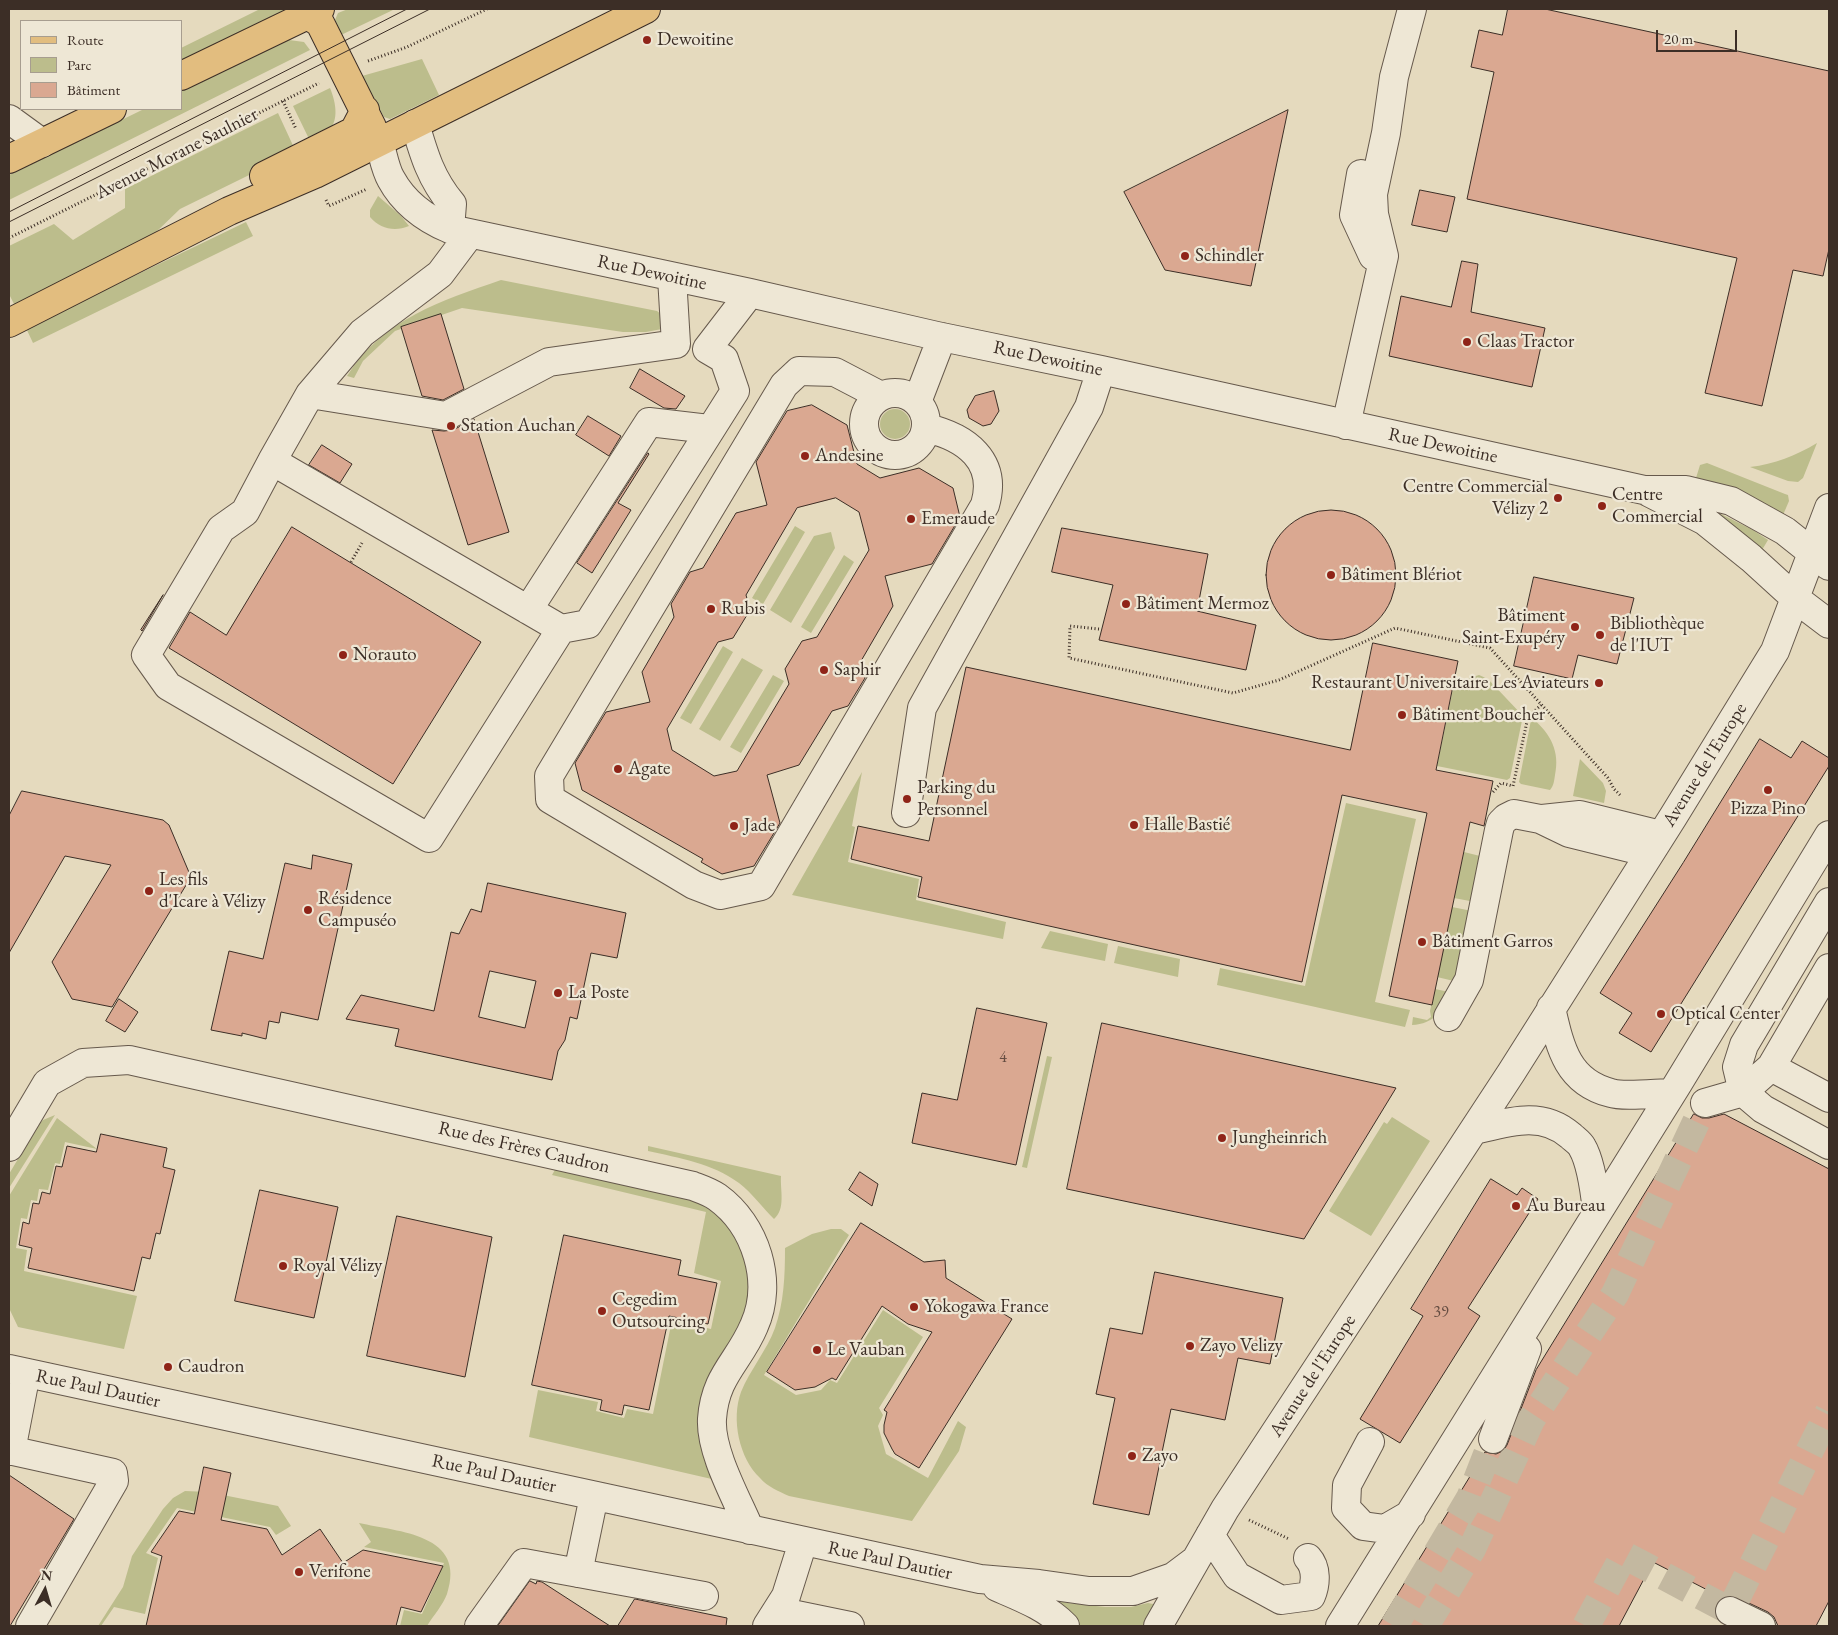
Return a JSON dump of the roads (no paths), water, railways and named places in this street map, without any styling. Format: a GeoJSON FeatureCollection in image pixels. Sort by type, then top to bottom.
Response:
{"type":"FeatureCollection","features":[{"type":"Feature","properties":{"kind":"main road"},"geometry":{"type":"LineString","coordinates":[[9,323],[229,211],[314,174],[646,9]]}},
{"type":"Feature","properties":{"kind":"main road"},"geometry":{"type":"LineString","coordinates":[[182,76],[314,12],[365,110],[379,142]]}},
{"type":"Feature","properties":{"kind":"main road"},"geometry":{"type":"LineString","coordinates":[[9,159],[110,110]]}},
{"type":"Feature","properties":{"kind":"main road"},"geometry":{"type":"LineString","coordinates":[[229,211],[243,187],[354,131],[365,110]]}},
{"type":"Feature","properties":{"kind":"street"},"geometry":{"type":"LineString","coordinates":[[1346,425],[1384,256],[1374,214],[1373,194],[1386,132],[1394,77],[1412,9]]}},
{"type":"Feature","properties":{"kind":"street"},"geometry":{"type":"LineString","coordinates":[[9,119],[42,142]]}},
{"type":"Feature","properties":{"kind":"street"},"geometry":{"type":"LineString","coordinates":[[415,124],[426,162],[440,189],[452,204],[460,232],[440,274],[362,333],[310,394],[245,512],[221,528],[146,655],[168,686],[429,838],[561,628]]}},
{"type":"Feature","properties":{"kind":"street","name":"Rue Dewoitine"},"geometry":{"type":"LineString","coordinates":[[379,142],[391,179],[409,204],[435,223],[460,232],[750,293],[942,337],[1101,370],[1644,490],[1686,490],[1731,501],[1785,531],[1821,558]]}},
{"type":"Feature","properties":{"kind":"street"},"geometry":{"type":"LineString","coordinates":[[672,277],[676,344]]}},
{"type":"Feature","properties":{"kind":"street"},"geometry":{"type":"LineString","coordinates":[[707,349],[750,293]]}},
{"type":"Feature","properties":{"kind":"street"},"geometry":{"type":"LineString","coordinates":[[917,402],[942,337]]}},
{"type":"Feature","properties":{"kind":"street"},"geometry":{"type":"LineString","coordinates":[[272,461],[561,628],[588,624],[735,390],[724,359],[707,349],[676,344],[549,362],[446,416],[310,394]]}},
{"type":"Feature","properties":{"kind":"street"},"geometry":{"type":"LineString","coordinates":[[906,813],[922,708],[1089,406],[1101,370]]}},
{"type":"Feature","properties":{"kind":"street"},"geometry":{"type":"LineString","coordinates":[[881,396],[835,372],[799,371],[784,385],[549,776],[550,800],[694,885],[720,895],[761,886],[985,505],[989,482],[979,456],[956,439],[941,431],[926,428]]}},
{"type":"Feature","properties":{"kind":"street"},"geometry":{"type":"LineString","coordinates":[[890,393],[900,393],[909,396],[917,402],[923,409],[926,428],[921,441],[914,449],[904,454],[889,454],[875,448],[868,440],[864,430],[864,420],[873,402],[881,396],[890,393]]}},
{"type":"Feature","properties":{"kind":"street"},"geometry":{"type":"LineString","coordinates":[[528,610],[649,422],[709,429]]}},
{"type":"Feature","properties":{"kind":"street","name":"Rue Dewoitine"},"geometry":{"type":"LineString","coordinates":[[1644,490],[1705,521],[1796,599],[1829,624]]}},
{"type":"Feature","properties":{"kind":"street","name":"Avenue de l'Europe"},"geometry":{"type":"LineString","coordinates":[[1158,1626],[1225,1509],[1475,1130],[1776,651],[1796,599],[1821,558],[1829,508]]}},
{"type":"Feature","properties":{"kind":"street"},"geometry":{"type":"LineString","coordinates":[[1448,1017],[1469,980],[1501,823],[1506,818],[1514,814],[1540,819],[1580,815],[1656,844]]}},
{"type":"Feature","properties":{"kind":"street"},"geometry":{"type":"LineString","coordinates":[[1340,1626],[1672,1093],[1829,836]]}},
{"type":"Feature","properties":{"kind":"street"},"geometry":{"type":"LineString","coordinates":[[1829,902],[1744,1045],[1737,1067],[1744,1092],[1763,1108],[1829,1145]]}},
{"type":"Feature","properties":{"kind":"street"},"geometry":{"type":"LineString","coordinates":[[1705,1103],[1744,1092],[1771,1067],[1829,968]]}},
{"type":"Feature","properties":{"kind":"street"},"geometry":{"type":"LineString","coordinates":[[1551,1008],[1559,1040],[1568,1063],[1587,1084],[1612,1094],[1672,1093]]}},
{"type":"Feature","properties":{"kind":"street","name":"Rue des Frères Caudron"},"geometry":{"type":"LineString","coordinates":[[9,1148],[47,1083],[84,1063],[130,1060],[693,1186],[716,1196],[736,1214],[746,1228],[756,1251],[762,1273],[763,1300],[757,1320],[748,1339],[720,1383],[715,1398],[712,1420],[719,1459],[750,1530]]}},
{"type":"Feature","properties":{"kind":"street"},"geometry":{"type":"LineString","coordinates":[[1771,1067],[1829,1098]]}},
{"type":"Feature","properties":{"kind":"street"},"geometry":{"type":"LineString","coordinates":[[1475,1130],[1512,1121],[1539,1120],[1562,1129],[1582,1146],[1592,1178],[1598,1211]]}},
{"type":"Feature","properties":{"kind":"street"},"geometry":{"type":"LineString","coordinates":[[1493,1439],[1548,1291]]}},
{"type":"Feature","properties":{"kind":"street"},"geometry":{"type":"LineString","coordinates":[[18,1371],[10,1450],[113,1474],[114,1481],[30,1626]]}},
{"type":"Feature","properties":{"kind":"street","name":"Rue Paul Dautier"},"geometry":{"type":"LineString","coordinates":[[18,1371],[980,1580],[1039,1584],[1089,1591],[1133,1591],[1173,1577],[1196,1560]]}},
{"type":"Feature","properties":{"kind":"street"},"geometry":{"type":"LineString","coordinates":[[1370,1442],[1347,1485],[1346,1508],[1363,1526],[1385,1529],[1411,1514]]}},
{"type":"Feature","properties":{"kind":"street"},"geometry":{"type":"LineString","coordinates":[[578,1573],[594,1496]]}},
{"type":"Feature","properties":{"kind":"street"},"geometry":{"type":"LineString","coordinates":[[1210,1535],[1237,1576],[1281,1600],[1311,1596],[1316,1584],[1312,1563],[1308,1558]]}},
{"type":"Feature","properties":{"kind":"street"},"geometry":{"type":"LineString","coordinates":[[803,1542],[786,1596],[772,1619],[850,1626]]}},
{"type":"Feature","properties":{"kind":"street"},"geometry":{"type":"LineString","coordinates":[[479,1626],[524,1563],[704,1596]]}},
{"type":"Feature","properties":{"kind":"street","name":"Rue Paul Dautier"},"geometry":{"type":"LineString","coordinates":[[980,1580],[1027,1600],[1057,1618],[1065,1626]]}},
{"type":"Feature","properties":{"kind":"street"},"geometry":{"type":"LineString","coordinates":[[1730,1611],[1761,1626]]}},
{"type":"Feature","properties":{"kind":"tunnel"},"geometry":{"type":"LineString","coordinates":[[1425,1626],[1472,1549],[1531,1420],[1615,1294],[1705,1103]]}},
{"type":"Feature","properties":{"kind":"tunnel"},"geometry":{"type":"LineString","coordinates":[[1586,1626],[1624,1555],[1730,1611],[1829,1412]]}},
{"type":"Feature","properties":{"kind":"tunnel"},"geometry":{"type":"LineString","coordinates":[[1394,1626],[1470,1498],[1493,1439]]}},
{"type":"Feature","properties":{"kind":"tram line"},"geometry":{"type":"LineString","coordinates":[[9,212],[407,9]]}},
{"type":"Feature","properties":{"kind":"tram line"},"geometry":{"type":"LineString","coordinates":[[9,222],[430,9]]}},
{"type":"Feature","properties":{"kind":"place","name":"Dewoitine"},"geometry":{"type":"Point","coordinates":[647,40]}},
{"type":"Feature","properties":{"kind":"place","name":"Schindler"},"geometry":{"type":"Point","coordinates":[1185,256]}},
{"type":"Feature","properties":{"kind":"place","name":"Claas Tractor"},"geometry":{"type":"Point","coordinates":[1467,342]}},
{"type":"Feature","properties":{"kind":"place","name":"Station Auchan"},"geometry":{"type":"Point","coordinates":[451,426]}},
{"type":"Feature","properties":{"kind":"place","name":"Andesine"},"geometry":{"type":"Point","coordinates":[805,456]}},
{"type":"Feature","properties":{"kind":"place","name":"Centre Commercial Vélizy 2"},"geometry":{"type":"Point","coordinates":[1558,498]}},
{"type":"Feature","properties":{"kind":"place","name":"Centre Commercial"},"geometry":{"type":"Point","coordinates":[1602,506]}},
{"type":"Feature","properties":{"kind":"place","name":"Emeraude"},"geometry":{"type":"Point","coordinates":[911,519]}},
{"type":"Feature","properties":{"kind":"place","name":"Bâtiment Blériot"},"geometry":{"type":"Point","coordinates":[1331,575]}},
{"type":"Feature","properties":{"kind":"place","name":"Bâtiment Mermoz"},"geometry":{"type":"Point","coordinates":[1126,604]}},
{"type":"Feature","properties":{"kind":"place","name":"Rubis"},"geometry":{"type":"Point","coordinates":[711,609]}},
{"type":"Feature","properties":{"kind":"place","name":"Bâtiment Saint-Exupéry"},"geometry":{"type":"Point","coordinates":[1575,627]}},
{"type":"Feature","properties":{"kind":"place","name":"Bibliothèque de l'IUT"},"geometry":{"type":"Point","coordinates":[1600,635]}},
{"type":"Feature","properties":{"kind":"place","name":"Norauto"},"geometry":{"type":"Point","coordinates":[343,655]}},
{"type":"Feature","properties":{"kind":"place","name":"Saphir"},"geometry":{"type":"Point","coordinates":[824,670]}},
{"type":"Feature","properties":{"kind":"place","name":"Restaurant Universitaire Les Aviateurs"},"geometry":{"type":"Point","coordinates":[1599,683]}},
{"type":"Feature","properties":{"kind":"place","name":"Bâtiment Boucher"},"geometry":{"type":"Point","coordinates":[1402,715]}},
{"type":"Feature","properties":{"kind":"place","name":"Agate"},"geometry":{"type":"Point","coordinates":[618,769]}},
{"type":"Feature","properties":{"kind":"place","name":"Pizza Pino"},"geometry":{"type":"Point","coordinates":[1768,790]}},
{"type":"Feature","properties":{"kind":"place","name":"Parking du Personnel"},"geometry":{"type":"Point","coordinates":[907,799]}},
{"type":"Feature","properties":{"kind":"place","name":"Halle Bastié"},"geometry":{"type":"Point","coordinates":[1134,825]}},
{"type":"Feature","properties":{"kind":"place","name":"Jade"},"geometry":{"type":"Point","coordinates":[734,826]}},
{"type":"Feature","properties":{"kind":"place","name":"Les fils d'Icare à Vélizy"},"geometry":{"type":"Point","coordinates":[149,891]}},
{"type":"Feature","properties":{"kind":"place","name":"Résidence Campuséo"},"geometry":{"type":"Point","coordinates":[308,910]}},
{"type":"Feature","properties":{"kind":"place","name":"Bâtiment Garros"},"geometry":{"type":"Point","coordinates":[1422,942]}},
{"type":"Feature","properties":{"kind":"place","name":"La Poste"},"geometry":{"type":"Point","coordinates":[558,993]}},
{"type":"Feature","properties":{"kind":"place","name":"Optical Center"},"geometry":{"type":"Point","coordinates":[1661,1014]}},
{"type":"Feature","properties":{"kind":"place","name":"Jungheinrich"},"geometry":{"type":"Point","coordinates":[1222,1138]}},
{"type":"Feature","properties":{"kind":"place","name":"Au Bureau"},"geometry":{"type":"Point","coordinates":[1516,1206]}},
{"type":"Feature","properties":{"kind":"place","name":"Royal Vélizy"},"geometry":{"type":"Point","coordinates":[283,1266]}},
{"type":"Feature","properties":{"kind":"place","name":"Yokogawa France"},"geometry":{"type":"Point","coordinates":[914,1307]}},
{"type":"Feature","properties":{"kind":"place","name":"Cegedim Outsourcing"},"geometry":{"type":"Point","coordinates":[602,1311]}},
{"type":"Feature","properties":{"kind":"place","name":"Zayo Velizy"},"geometry":{"type":"Point","coordinates":[1190,1346]}},
{"type":"Feature","properties":{"kind":"place","name":"Le Vauban"},"geometry":{"type":"Point","coordinates":[817,1350]}},
{"type":"Feature","properties":{"kind":"place","name":"Caudron"},"geometry":{"type":"Point","coordinates":[168,1367]}},
{"type":"Feature","properties":{"kind":"place","name":"Zayo"},"geometry":{"type":"Point","coordinates":[1132,1456]}},
{"type":"Feature","properties":{"kind":"place","name":"Verifone"},"geometry":{"type":"Point","coordinates":[299,1572]}}]}
